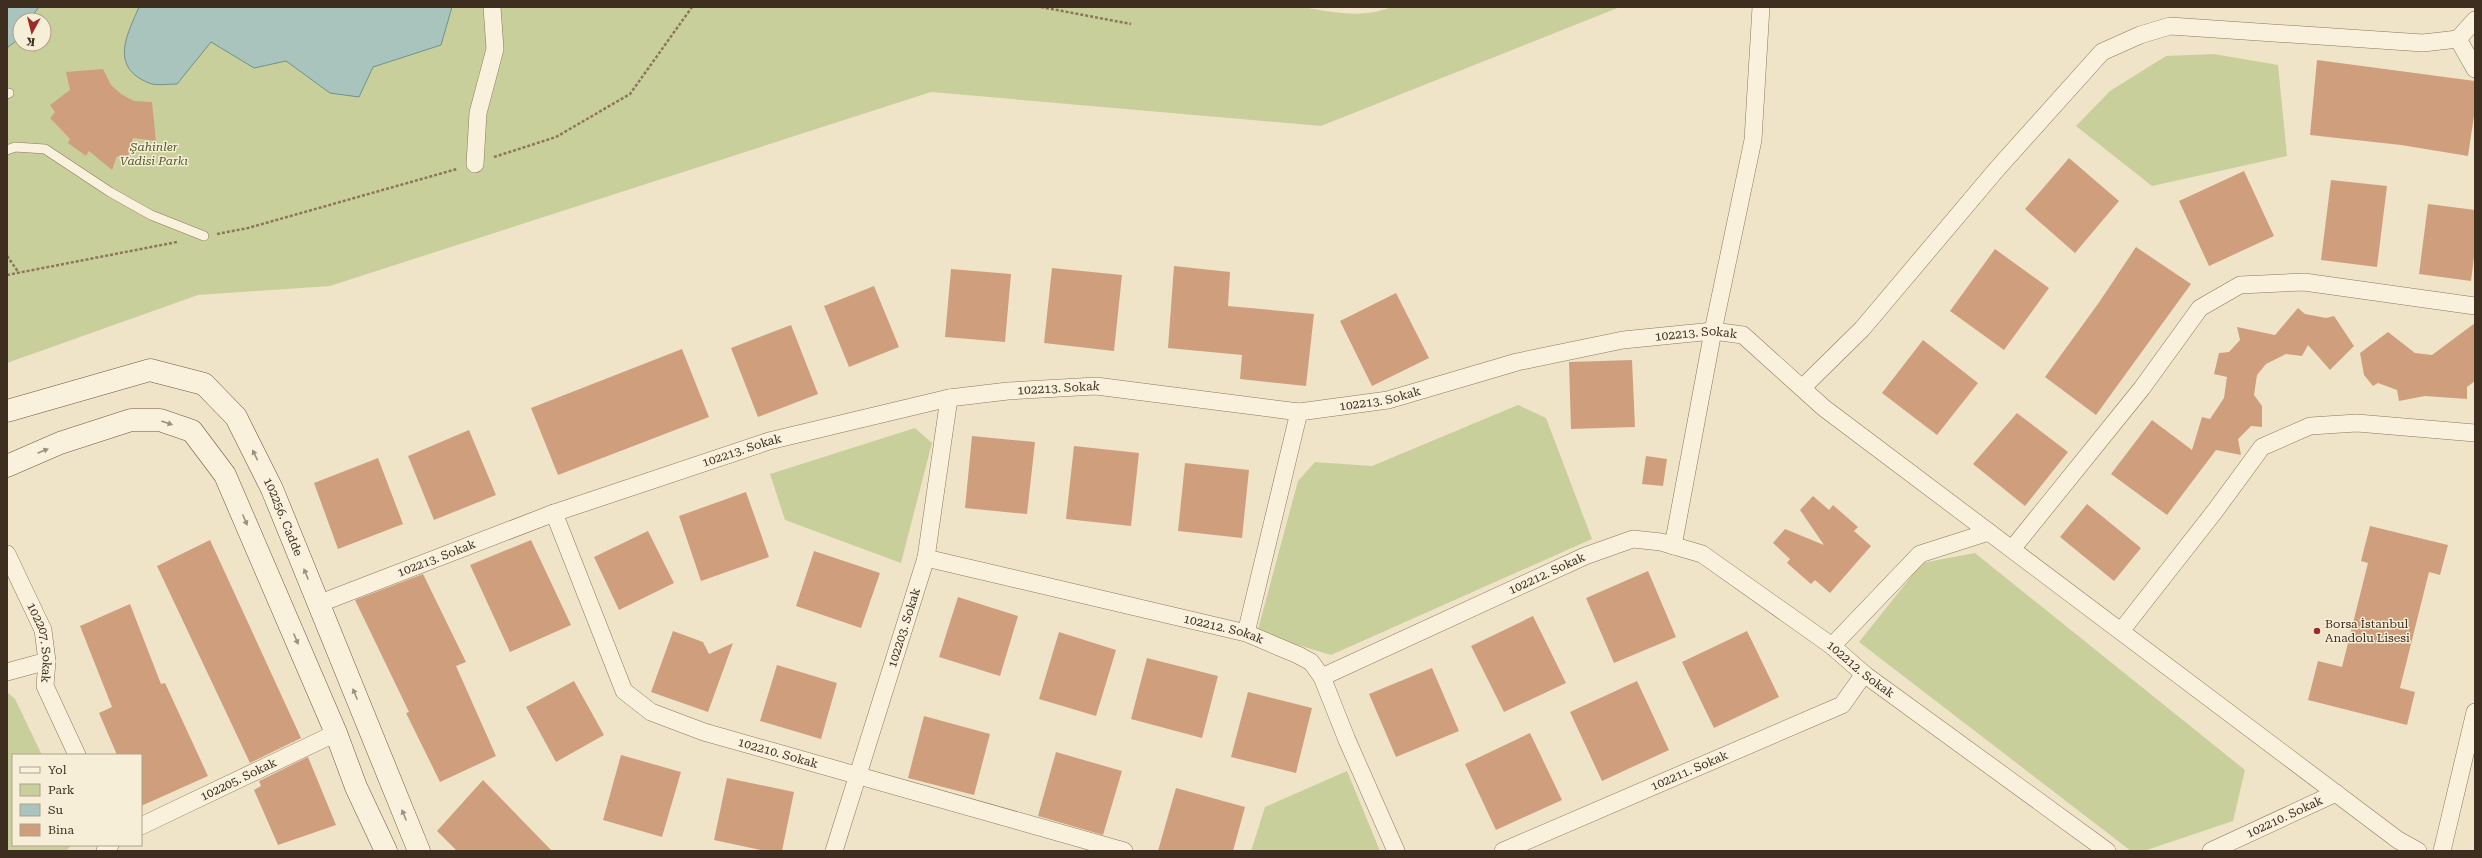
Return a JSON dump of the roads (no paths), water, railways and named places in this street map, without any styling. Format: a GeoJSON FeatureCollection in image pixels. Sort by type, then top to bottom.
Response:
{"type":"FeatureCollection","features":[{"type":"Feature","properties":{"kind":"street"},"geometry":{"type":"LineString","coordinates":[[475,164],[478,113],[495,49],[492,7]]}},
{"type":"Feature","properties":{"kind":"street"},"geometry":{"type":"LineString","coordinates":[[1673,546],[1713,331],[1753,140],[1761,7]]}},
{"type":"Feature","properties":{"kind":"street"},"geometry":{"type":"LineString","coordinates":[[1803,387],[1862,329],[1997,169],[2102,52],[2140,35],[2170,26],[2423,43],[2458,39],[2475,20]]}},
{"type":"Feature","properties":{"kind":"street"},"geometry":{"type":"LineString","coordinates":[[2458,39],[2475,70]]}},
{"type":"Feature","properties":{"kind":"street"},"geometry":{"type":"LineString","coordinates":[[2012,549],[2142,388],[2200,308],[2240,285],[2304,282],[2475,306]]}},
{"type":"Feature","properties":{"kind":"street","name":"102213. Sokak"},"geometry":{"type":"LineString","coordinates":[[318,604],[554,513],[768,440],[949,398],[1008,391],[1096,386],[1299,412],[1388,400],[1517,362],[1623,340],[1713,331],[1743,335],[1803,387],[1824,408],[2398,840],[2418,851]]}},
{"type":"Feature","properties":{"kind":"street","name":"102256. Cadde"},"geometry":{"type":"LineString","coordinates":[[7,411],[150,370],[204,384],[236,417],[272,489],[419,851]]}},
{"type":"Feature","properties":{"kind":"street","name":"102203. Sokak"},"geometry":{"type":"LineString","coordinates":[[834,851],[926,558],[949,398]]}},
{"type":"Feature","properties":{"kind":"street"},"geometry":{"type":"LineString","coordinates":[[1246,633],[1299,412]]}},
{"type":"Feature","properties":{"kind":"street"},"geometry":{"type":"LineString","coordinates":[[7,466],[60,443],[131,420],[160,420],[192,431],[225,475],[336,733],[356,786],[386,851]]}},
{"type":"Feature","properties":{"kind":"street"},"geometry":{"type":"LineString","coordinates":[[2121,631],[2215,511],[2262,447],[2310,426],[2357,423],[2475,433]]}},
{"type":"Feature","properties":{"kind":"street","name":"102210. Sokak"},"geometry":{"type":"LineString","coordinates":[[554,513],[624,691],[652,712],[697,730],[856,777],[1124,851]]}},
{"type":"Feature","properties":{"kind":"street"},"geometry":{"type":"LineString","coordinates":[[1832,646],[1920,554],[1990,532]]}},
{"type":"Feature","properties":{"kind":"street","name":"102212. Sokak"},"geometry":{"type":"LineString","coordinates":[[926,558],[1246,633],[1311,662],[1322,677],[1585,556],[1632,539],[1673,546],[1702,554],[1832,646],[1864,674],[2107,851]]}},
{"type":"Feature","properties":{"kind":"street","name":"102207. Sokak"},"geometry":{"type":"LineString","coordinates":[[7,554],[43,630],[47,661],[45,686],[77,754]]}},
{"type":"Feature","properties":{"kind":"street"},"geometry":{"type":"LineString","coordinates":[[7,672],[47,661]]}},
{"type":"Feature","properties":{"kind":"street","name":"102211. Sokak"},"geometry":{"type":"LineString","coordinates":[[1503,851],[1842,705],[1864,674]]}},
{"type":"Feature","properties":{"kind":"street"},"geometry":{"type":"LineString","coordinates":[[1322,677],[1347,740],[1396,851]]}},
{"type":"Feature","properties":{"kind":"street"},"geometry":{"type":"LineString","coordinates":[[2442,851],[2475,712]]}},
{"type":"Feature","properties":{"kind":"street","name":"102205. Sokak"},"geometry":{"type":"LineString","coordinates":[[142,826],[336,733]]}},
{"type":"Feature","properties":{"kind":"street","name":"102210. Sokak"},"geometry":{"type":"LineString","coordinates":[[2211,851],[2336,793]]}},
{"type":"Feature","properties":{"kind":"street"},"geometry":{"type":"LineString","coordinates":[[376,828],[378,851]]}},
{"type":"Feature","properties":{"kind":"lane"},"geometry":{"type":"LineString","coordinates":[[7,150],[15,147],[45,149],[110,192],[151,215],[204,236]]}},
{"type":"Feature","properties":{"kind":"water"},"geometry":{"type":"Polygon","coordinates":[[[7,7],[39,7],[35,12],[12,12],[12,44],[7,48],[7,7]]]}},
{"type":"Feature","properties":{"kind":"water"},"geometry":{"type":"Polygon","coordinates":[[[139,7],[452,7],[441,45],[373,67],[359,97],[330,93],[286,61],[254,68],[211,42],[177,84],[159,85],[149,83],[137,76],[129,68],[125,59],[124,50],[126,39],[139,7]]]}},
{"type":"Feature","properties":{"kind":"place","name":"Borsa İstanbul Anadolu Lisesi"},"geometry":{"type":"Point","coordinates":[2317,631]}},
{"type":"Feature","properties":{"kind":"park label","name":"Şahinler Vadisi Parkı"},"geometry":{"type":"Point","coordinates":[154,154]}}]}
